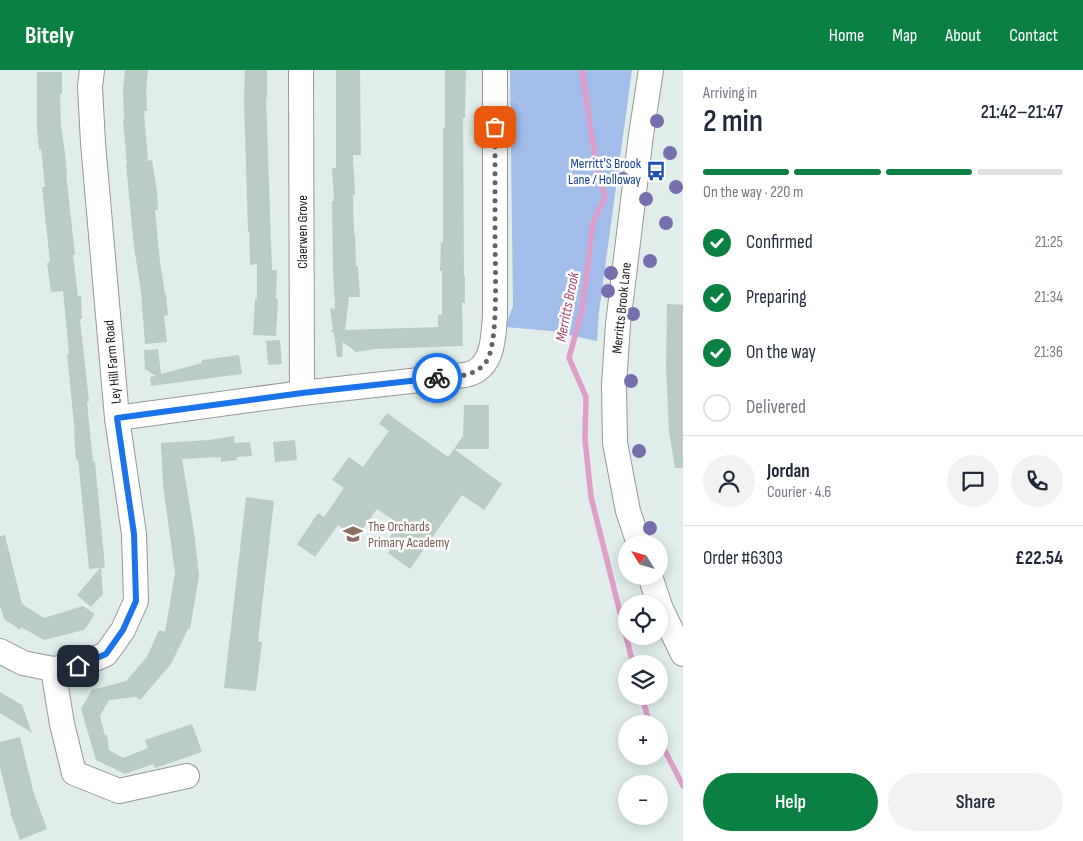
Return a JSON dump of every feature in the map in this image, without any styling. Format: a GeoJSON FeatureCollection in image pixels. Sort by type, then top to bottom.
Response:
{"type":"FeatureCollection","features":[{"type":"Feature","properties":{"kind":"street","name":"Ley Hill Farm Road"},"geometry":{"type":"LineString","coordinates":[[0,651],[23,663],[53,669],[78,666],[106,654],[123,630],[136,601],[134,534],[117,418],[94,143],[90,87],[92,70]]}},
{"type":"Feature","properties":{"kind":"street","name":"Claerwen Grove"},"geometry":{"type":"LineString","coordinates":[[302,70],[302,393]]}},
{"type":"Feature","properties":{"kind":"street"},"geometry":{"type":"LineString","coordinates":[[117,418],[302,393],[465,375],[476,371],[487,362],[491,349],[495,317],[495,70]]}},
{"type":"Feature","properties":{"kind":"street","name":"Merritts Brook Lane"},"geometry":{"type":"LineString","coordinates":[[636,535],[628,511],[615,443],[614,385],[620,305],[651,70]]}},
{"type":"Feature","properties":{"kind":"street"},"geometry":{"type":"LineString","coordinates":[[653,585],[661,609],[683,654]]}},
{"type":"Feature","properties":{"kind":"street"},"geometry":{"type":"LineString","coordinates":[[53,669],[62,724],[74,773],[119,792],[187,776]]}},
{"type":"Feature","properties":{"kind":"shaded area"},"geometry":{"type":"Polygon","coordinates":[[[510,70],[632,70],[599,312],[597,341],[551,331],[505,327],[513,306],[510,70]]]}},
{"type":"Feature","properties":{"kind":"building"},"geometry":{"type":"Polygon","coordinates":[[[125,70],[148,70],[146,89],[147,111],[144,111],[148,161],[152,160],[157,192],[158,210],[155,210],[168,315],[164,316],[167,342],[145,344],[126,164],[123,120],[125,70]]]}},
{"type":"Feature","properties":{"kind":"building"},"geometry":{"type":"Polygon","coordinates":[[[245,70],[267,70],[266,97],[272,270],[277,270],[276,336],[253,335],[255,299],[257,299],[257,264],[250,265],[244,101],[245,70]]]}},
{"type":"Feature","properties":{"kind":"building"},"geometry":{"type":"Polygon","coordinates":[[[336,70],[360,70],[361,155],[353,155],[355,195],[353,195],[356,266],[358,266],[360,297],[349,297],[345,330],[438,327],[438,315],[442,315],[442,271],[440,271],[441,242],[443,242],[445,70],[466,70],[465,118],[463,118],[465,303],[462,303],[463,346],[376,349],[356,352],[343,342],[342,357],[337,357],[334,333],[330,330],[333,330],[330,308],[335,309],[332,168],[336,168],[336,70]]]}},
{"type":"Feature","properties":{"kind":"building"},"geometry":{"type":"Polygon","coordinates":[[[37,72],[62,72],[62,94],[60,94],[61,126],[75,255],[73,255],[78,296],[81,296],[82,319],[80,319],[89,401],[87,402],[105,567],[101,568],[103,594],[91,607],[77,595],[100,568],[89,569],[78,459],[76,460],[63,291],[51,292],[47,263],[50,262],[42,187],[45,187],[37,128],[37,72]]]}},
{"type":"Feature","properties":{"kind":"building"},"geometry":{"type":"Polygon","coordinates":[[[667,304],[683,305],[683,468],[675,468],[669,432],[666,368],[667,304]]]}},
{"type":"Feature","properties":{"kind":"building"},"geometry":{"type":"Polygon","coordinates":[[[280,340],[282,364],[268,365],[266,341],[280,340]]]}},
{"type":"Feature","properties":{"kind":"building"},"geometry":{"type":"Polygon","coordinates":[[[158,349],[161,374],[202,363],[202,360],[239,355],[242,374],[151,386],[150,377],[156,376],[145,369],[144,350],[158,349]]]}},
{"type":"Feature","properties":{"kind":"building"},"geometry":{"type":"Polygon","coordinates":[[[464,405],[489,405],[489,449],[454,449],[463,436],[464,405]]]}},
{"type":"Feature","properties":{"kind":"building"},"geometry":{"type":"Polygon","coordinates":[[[387,413],[448,457],[454,449],[502,484],[484,510],[462,495],[410,569],[388,553],[391,548],[385,544],[399,524],[377,509],[356,538],[338,525],[315,557],[297,544],[318,513],[324,517],[344,488],[332,480],[349,457],[363,467],[389,431],[379,424],[387,413]]]}},
{"type":"Feature","properties":{"kind":"building"},"geometry":{"type":"Polygon","coordinates":[[[234,436],[235,443],[250,442],[252,456],[237,457],[237,460],[221,462],[221,457],[182,459],[199,576],[190,629],[188,629],[171,664],[140,700],[136,697],[109,700],[100,716],[105,735],[107,735],[109,750],[123,758],[148,748],[145,740],[192,724],[202,752],[155,768],[153,764],[125,774],[96,760],[81,709],[92,690],[126,681],[147,657],[159,630],[165,632],[175,573],[163,485],[161,443],[209,440],[234,436]]]}},
{"type":"Feature","properties":{"kind":"building"},"geometry":{"type":"Polygon","coordinates":[[[295,440],[297,460],[275,462],[273,442],[295,440]]]}},
{"type":"Feature","properties":{"kind":"building"},"geometry":{"type":"Polygon","coordinates":[[[246,497],[274,501],[258,641],[262,642],[256,691],[224,688],[246,497]]]}},
{"type":"Feature","properties":{"kind":"building"},"geometry":{"type":"Polygon","coordinates":[[[5,535],[22,604],[44,618],[83,606],[95,614],[84,630],[44,640],[21,627],[20,630],[4,619],[0,606],[0,536],[5,535]]]}},
{"type":"Feature","properties":{"kind":"building"},"geometry":{"type":"Polygon","coordinates":[[[0,692],[22,705],[32,733],[0,713],[0,692]]]}},
{"type":"Feature","properties":{"kind":"building"},"geometry":{"type":"Polygon","coordinates":[[[20,737],[34,794],[47,829],[20,840],[10,812],[0,767],[0,742],[20,737]]]}},
{"type":"Feature","properties":{"kind":"waterway","name":"Merritts Brook"},"geometry":{"type":"LineString","coordinates":[[582,70],[596,164],[605,197],[593,223],[582,310],[569,358],[586,397],[585,439],[591,497],[631,655]]}},
{"type":"Feature","properties":{"kind":"waterway","name":"Merritts Brook"},"geometry":{"type":"LineString","coordinates":[[644,705],[647,715]]}},
{"type":"Feature","properties":{"kind":"waterway","name":"Merritts Brook"},"geometry":{"type":"LineString","coordinates":[[668,757],[683,786]]}},
{"type":"Feature","properties":{"kind":"way so far"},"geometry":{"type":"LineString","coordinates":[[437,378],[465,375],[476,371],[487,362],[491,349],[495,317],[495,127]]}},
{"type":"Feature","properties":{"kind":"place","name":"Merritt'S Brook Lane / Holloway"},"geometry":{"type":"Point","coordinates":[656,171]}},
{"type":"Feature","properties":{"kind":"place","name":"The Orchards Primary Academy"},"geometry":{"type":"Point","coordinates":[353,534]}},
{"type":"Feature","properties":{"kind":"route"},"geometry":{"type":"LineString","coordinates":[[78,666],[106,654],[123,630],[136,601],[134,534],[117,418],[302,393],[437,378]]}}]}
